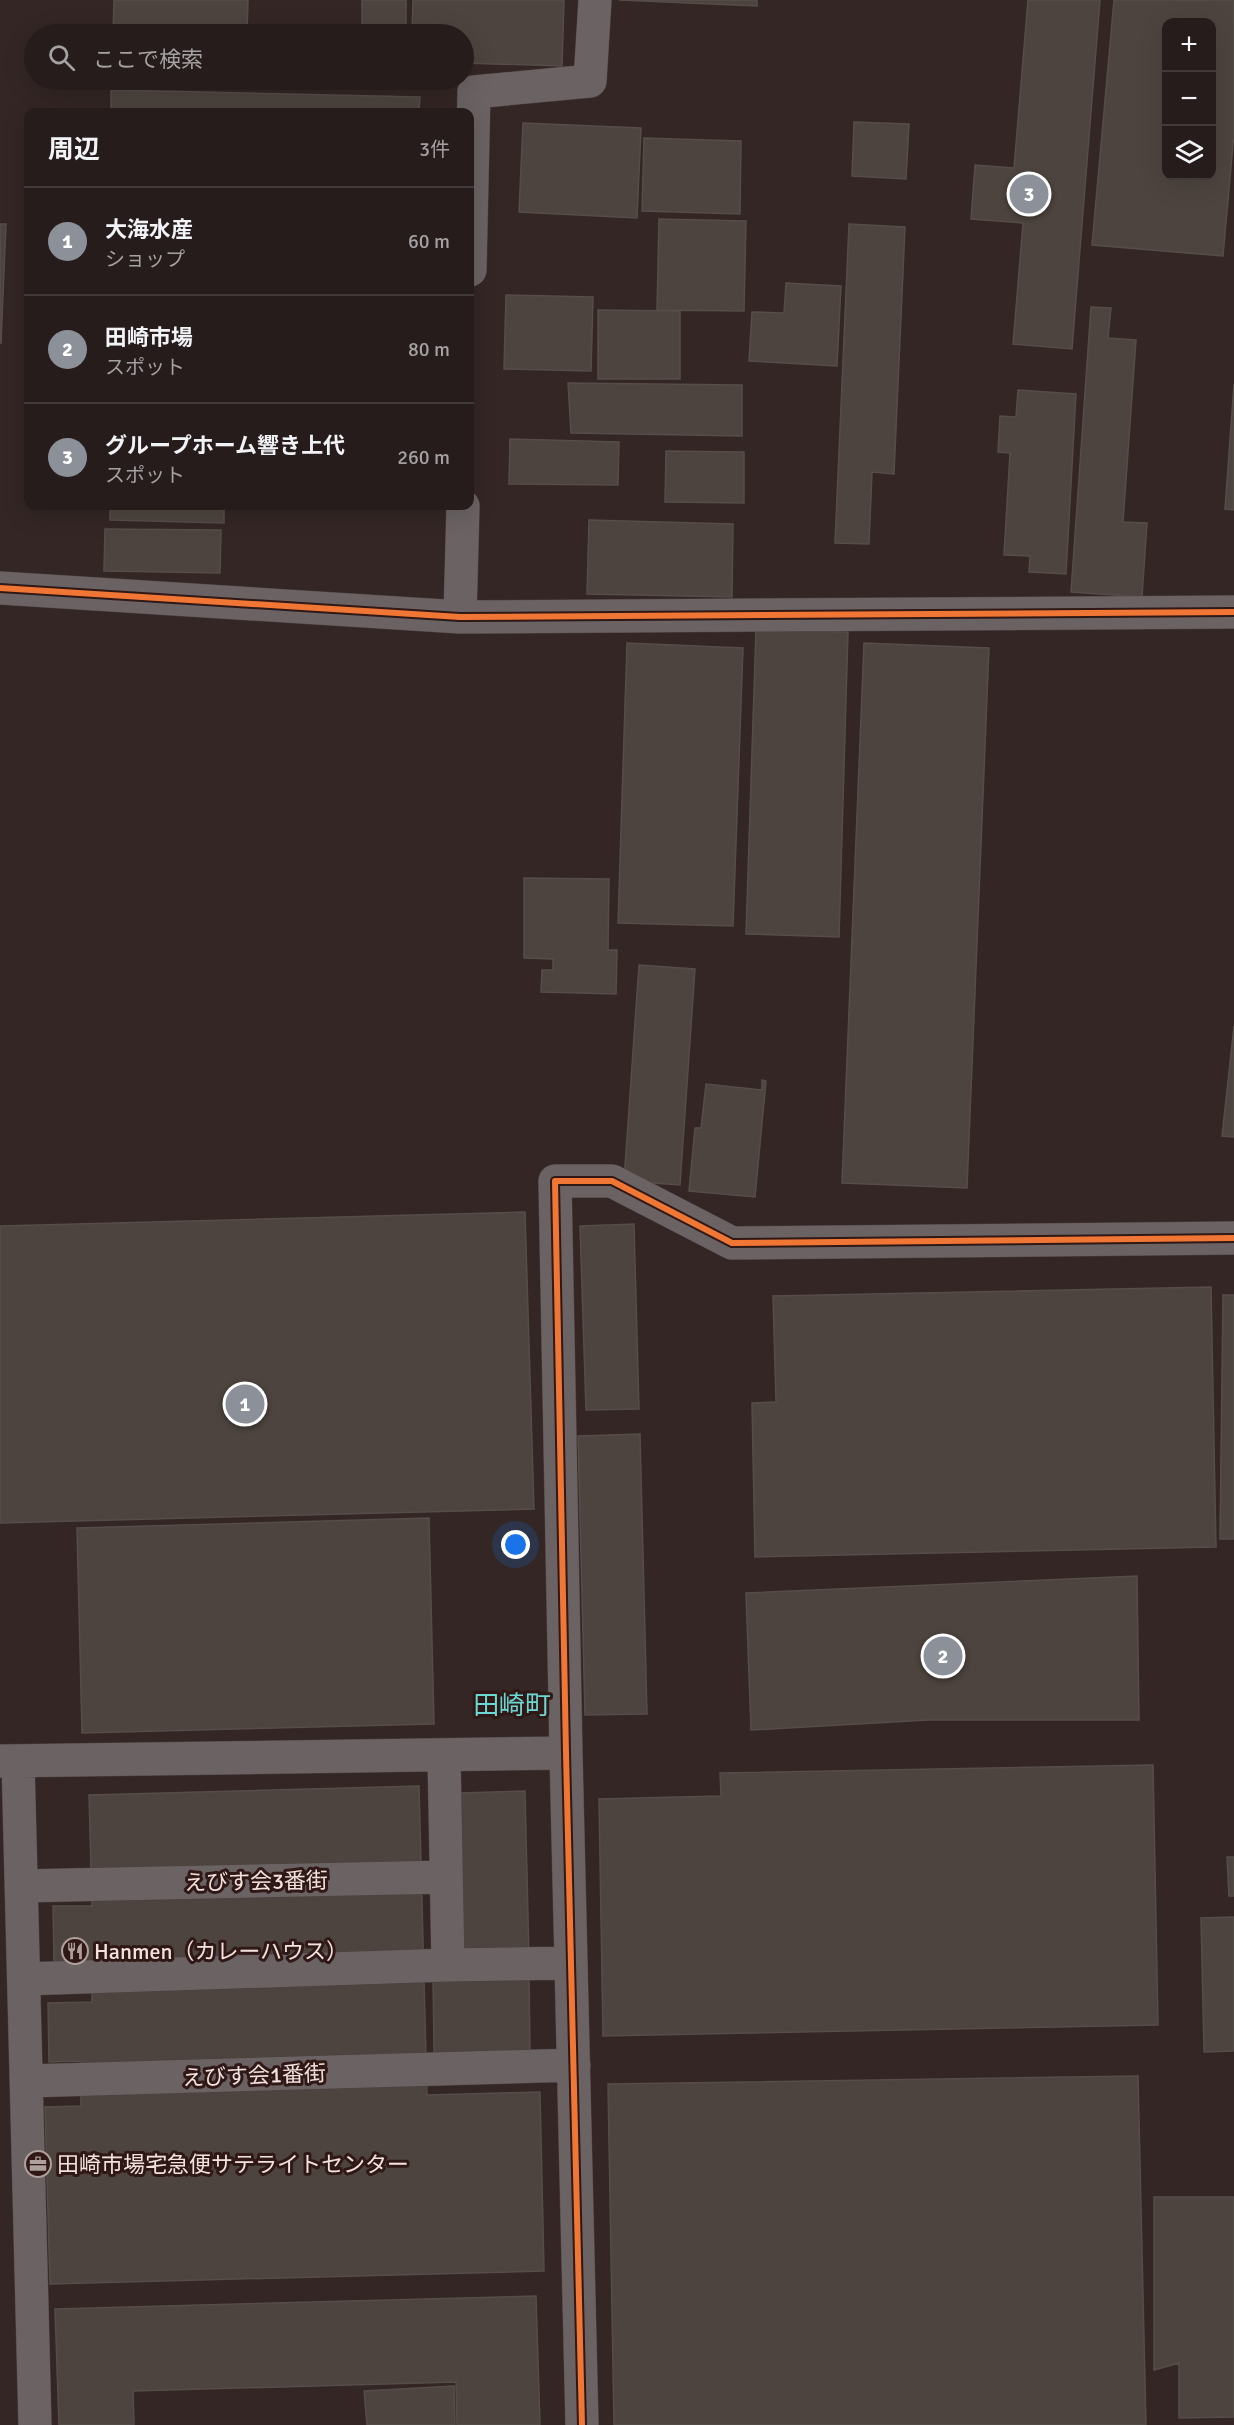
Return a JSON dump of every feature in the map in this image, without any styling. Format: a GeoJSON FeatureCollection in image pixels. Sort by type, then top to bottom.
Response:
{"type":"FeatureCollection","features":[{"type":"Feature","properties":{"kind":"street"},"geometry":{"type":"LineString","coordinates":[[474,108],[474,92],[590,81],[595,0]]}},
{"type":"Feature","properties":{"kind":"street"},"geometry":{"type":"LineString","coordinates":[[460,617],[463,510]]}},
{"type":"Feature","properties":{"kind":"street"},"geometry":{"type":"LineString","coordinates":[[0,588],[460,617],[1234,612]]}},
{"type":"Feature","properties":{"kind":"street"},"geometry":{"type":"LineString","coordinates":[[582,2425],[555,1181],[612,1181],[732,1243],[1234,1238]]}},
{"type":"Feature","properties":{"kind":"street"},"geometry":{"type":"LineString","coordinates":[[36,2425],[21,1886],[9,1761],[566,1753]]}},
{"type":"Feature","properties":{"kind":"street"},"geometry":{"type":"LineString","coordinates":[[436,1966],[434,1877],[444,1755]]}},
{"type":"Feature","properties":{"kind":"street","name":"えびす会3番街"},"geometry":{"type":"LineString","coordinates":[[21,1886],[434,1877]]}},
{"type":"Feature","properties":{"kind":"street"},"geometry":{"type":"LineString","coordinates":[[24,1979],[571,1963]]}},
{"type":"Feature","properties":{"kind":"street","name":"えびす会1番街"},"geometry":{"type":"LineString","coordinates":[[27,2081],[574,2065]]}},
{"type":"Feature","properties":{"kind":"building"},"geometry":{"type":"Polygon","coordinates":[[[114,0],[248,0],[247,24],[113,24],[114,0]]]}},
{"type":"Feature","properties":{"kind":"building"},"geometry":{"type":"Polygon","coordinates":[[[362,0],[406,0],[406,24],[362,24],[362,0]]]}},
{"type":"Feature","properties":{"kind":"building"},"geometry":{"type":"Polygon","coordinates":[[[413,0],[564,0],[562,66],[474,63],[474,24],[412,24],[413,0]]]}},
{"type":"Feature","properties":{"kind":"building"},"geometry":{"type":"Polygon","coordinates":[[[619,0],[757,0],[757,6],[619,0]]]}},
{"type":"Feature","properties":{"kind":"building"},"geometry":{"type":"Polygon","coordinates":[[[1028,0],[1100,0],[1072,349],[1013,344],[1023,223],[971,219],[975,165],[1014,168],[1028,0]]]}},
{"type":"Feature","properties":{"kind":"building"},"geometry":{"type":"Polygon","coordinates":[[[1114,0],[1234,0],[1234,133],[1223,256],[1092,245],[1114,0]]]}},
{"type":"Feature","properties":{"kind":"building"},"geometry":{"type":"Polygon","coordinates":[[[111,90],[420,97],[419,108],[111,108],[111,90]]]}},
{"type":"Feature","properties":{"kind":"building"},"geometry":{"type":"Polygon","coordinates":[[[854,122],[909,124],[906,179],[852,176],[854,122]]]}},
{"type":"Feature","properties":{"kind":"building"},"geometry":{"type":"Polygon","coordinates":[[[523,123],[641,128],[637,218],[519,212],[523,123]]]}},
{"type":"Feature","properties":{"kind":"building"},"geometry":{"type":"Polygon","coordinates":[[[644,138],[741,141],[740,214],[642,211],[644,138]]]}},
{"type":"Feature","properties":{"kind":"building"},"geometry":{"type":"Polygon","coordinates":[[[659,219],[746,221],[744,311],[657,310],[659,219]]]}},
{"type":"Feature","properties":{"kind":"building"},"geometry":{"type":"Polygon","coordinates":[[[0,224],[6,224],[1,343],[0,343],[0,224]]]}},
{"type":"Feature","properties":{"kind":"building"},"geometry":{"type":"Polygon","coordinates":[[[849,224],[905,227],[894,474],[872,472],[869,544],[835,543],[849,224]]]}},
{"type":"Feature","properties":{"kind":"building"},"geometry":{"type":"Polygon","coordinates":[[[786,283],[841,286],[837,366],[749,361],[752,312],[784,313],[786,283]]]}},
{"type":"Feature","properties":{"kind":"building"},"geometry":{"type":"Polygon","coordinates":[[[506,295],[593,297],[591,371],[504,369],[506,295]]]}},
{"type":"Feature","properties":{"kind":"building"},"geometry":{"type":"Polygon","coordinates":[[[1091,307],[1111,308],[1108,338],[1136,340],[1123,522],[1147,523],[1142,597],[1071,592],[1091,307]]]}},
{"type":"Feature","properties":{"kind":"building"},"geometry":{"type":"Polygon","coordinates":[[[598,310],[680,311],[680,379],[598,379],[598,310]]]}},
{"type":"Feature","properties":{"kind":"building"},"geometry":{"type":"Polygon","coordinates":[[[568,383],[742,385],[742,436],[571,433],[568,383]]]}},
{"type":"Feature","properties":{"kind":"building"},"geometry":{"type":"Polygon","coordinates":[[[1234,384],[1234,510],[1225,509],[1234,384]]]}},
{"type":"Feature","properties":{"kind":"building"},"geometry":{"type":"Polygon","coordinates":[[[1018,390],[1076,394],[1066,574],[1029,572],[1030,556],[1004,555],[1010,453],[998,452],[1000,416],[1016,417],[1018,390]]]}},
{"type":"Feature","properties":{"kind":"building"},"geometry":{"type":"Polygon","coordinates":[[[510,439],[619,442],[618,485],[509,484],[510,439]]]}},
{"type":"Feature","properties":{"kind":"building"},"geometry":{"type":"Polygon","coordinates":[[[666,451],[744,452],[744,503],[665,502],[666,451]]]}},
{"type":"Feature","properties":{"kind":"building"},"geometry":{"type":"Polygon","coordinates":[[[110,510],[224,510],[224,523],[110,520],[110,510]]]}},
{"type":"Feature","properties":{"kind":"building"},"geometry":{"type":"Polygon","coordinates":[[[589,520],[733,524],[732,597],[587,594],[589,520]]]}},
{"type":"Feature","properties":{"kind":"building"},"geometry":{"type":"Polygon","coordinates":[[[105,529],[221,530],[220,573],[104,571],[105,529]]]}},
{"type":"Feature","properties":{"kind":"building"},"geometry":{"type":"Polygon","coordinates":[[[756,629],[848,632],[839,937],[746,934],[756,629]]]}},
{"type":"Feature","properties":{"kind":"building"},"geometry":{"type":"Polygon","coordinates":[[[627,643],[743,648],[733,926],[618,923],[627,643]]]}},
{"type":"Feature","properties":{"kind":"building"},"geometry":{"type":"Polygon","coordinates":[[[864,643],[989,648],[967,1188],[842,1183],[864,643]]]}},
{"type":"Feature","properties":{"kind":"building"},"geometry":{"type":"Polygon","coordinates":[[[524,878],[609,879],[608,950],[617,950],[616,994],[541,992],[542,970],[553,970],[553,959],[524,958],[524,878]]]}},
{"type":"Feature","properties":{"kind":"building"},"geometry":{"type":"Polygon","coordinates":[[[639,965],[695,969],[680,1185],[624,1181],[639,965]]]}},
{"type":"Feature","properties":{"kind":"building"},"geometry":{"type":"Polygon","coordinates":[[[1234,1026],[1234,1137],[1222,1136],[1234,1026]]]}},
{"type":"Feature","properties":{"kind":"building"},"geometry":{"type":"Polygon","coordinates":[[[762,1080],[766,1081],[755,1197],[689,1191],[695,1128],[701,1128],[706,1084],[762,1090],[762,1080]]]}},
{"type":"Feature","properties":{"kind":"building"},"geometry":{"type":"Polygon","coordinates":[[[525,1212],[534,1509],[0,1523],[0,1226],[525,1212]]]}},
{"type":"Feature","properties":{"kind":"building"},"geometry":{"type":"Polygon","coordinates":[[[634,1224],[639,1409],[586,1410],[580,1226],[634,1224]]]}},
{"type":"Feature","properties":{"kind":"building"},"geometry":{"type":"Polygon","coordinates":[[[1211,1287],[1216,1547],[755,1557],[752,1403],[776,1402],[773,1296],[1211,1287]]]}},
{"type":"Feature","properties":{"kind":"building"},"geometry":{"type":"Polygon","coordinates":[[[1223,1295],[1234,1295],[1234,1539],[1220,1539],[1223,1295]]]}},
{"type":"Feature","properties":{"kind":"building"},"geometry":{"type":"Polygon","coordinates":[[[640,1434],[647,1714],[585,1715],[578,1436],[640,1434]]]}},
{"type":"Feature","properties":{"kind":"building"},"geometry":{"type":"Polygon","coordinates":[[[429,1518],[434,1724],[82,1733],[77,1528],[429,1518]]]}},
{"type":"Feature","properties":{"kind":"building"},"geometry":{"type":"Polygon","coordinates":[[[1137,1576],[1139,1720],[928,1720],[751,1730],[746,1593],[1137,1576]]]}},
{"type":"Feature","properties":{"kind":"building"},"geometry":{"type":"Polygon","coordinates":[[[1153,1765],[1158,2025],[603,2036],[599,1799],[721,1796],[720,1773],[1153,1765]]]}},
{"type":"Feature","properties":{"kind":"building"},"geometry":{"type":"Polygon","coordinates":[[[419,1786],[427,2095],[540,2092],[544,2271],[50,2284],[45,2107],[81,2106],[80,2061],[49,2062],[48,2003],[92,2002],[92,1976],[54,1962],[53,1906],[92,1906],[89,1795],[419,1786]]]}},
{"type":"Feature","properties":{"kind":"building"},"geometry":{"type":"Polygon","coordinates":[[[525,1791],[529,1958],[464,1959],[460,1793],[525,1791]]]}},
{"type":"Feature","properties":{"kind":"building"},"geometry":{"type":"Polygon","coordinates":[[[1227,1857],[1234,1857],[1234,1896],[1229,1896],[1227,1857]]]}},
{"type":"Feature","properties":{"kind":"building"},"geometry":{"type":"Polygon","coordinates":[[[1234,1917],[1234,2051],[1204,2052],[1201,1918],[1234,1917]]]}},
{"type":"Feature","properties":{"kind":"building"},"geometry":{"type":"Polygon","coordinates":[[[529,1974],[530,2051],[434,2053],[433,1976],[529,1974]]]}},
{"type":"Feature","properties":{"kind":"building"},"geometry":{"type":"Polygon","coordinates":[[[1138,2076],[1146,2425],[614,2425],[608,2084],[1138,2076]]]}},
{"type":"Feature","properties":{"kind":"building"},"geometry":{"type":"Polygon","coordinates":[[[1154,2197],[1234,2197],[1234,2417],[1179,2418],[1179,2363],[1154,2370],[1154,2197]]]}},
{"type":"Feature","properties":{"kind":"building"},"geometry":{"type":"Polygon","coordinates":[[[536,2296],[540,2425],[457,2425],[456,2382],[133,2391],[134,2425],[59,2425],[55,2309],[536,2296]]]}},
{"type":"Feature","properties":{"kind":"building"},"geometry":{"type":"Polygon","coordinates":[[[454,2386],[455,2425],[367,2425],[364,2391],[454,2386]]]}},
{"type":"Feature","properties":{"kind":"cycle path"},"geometry":{"type":"LineString","coordinates":[[0,588],[460,617],[1234,612]]}},
{"type":"Feature","properties":{"kind":"cycle path"},"geometry":{"type":"LineString","coordinates":[[582,2425],[555,1181],[612,1181],[732,1243],[1234,1238]]}},
{"type":"Feature","properties":{"kind":"place","name":"グループホーム響き上代"},"geometry":{"type":"Point","coordinates":[1029,194]}},
{"type":"Feature","properties":{"kind":"place","name":"大海水産"},"geometry":{"type":"Point","coordinates":[245,1404]}},
{"type":"Feature","properties":{"kind":"place","name":"田崎市場"},"geometry":{"type":"Point","coordinates":[943,1656]}},
{"type":"Feature","properties":{"kind":"place","name":"Hanmen（カレーハウス）"},"geometry":{"type":"Point","coordinates":[75,1951]}},
{"type":"Feature","properties":{"kind":"place","name":"田崎市場宅急便サテライトセンター"},"geometry":{"type":"Point","coordinates":[38,2164]}},
{"type":"Feature","properties":{"kind":"district","name":"田崎町"},"geometry":{"type":"Point","coordinates":[512,1705]}}]}
